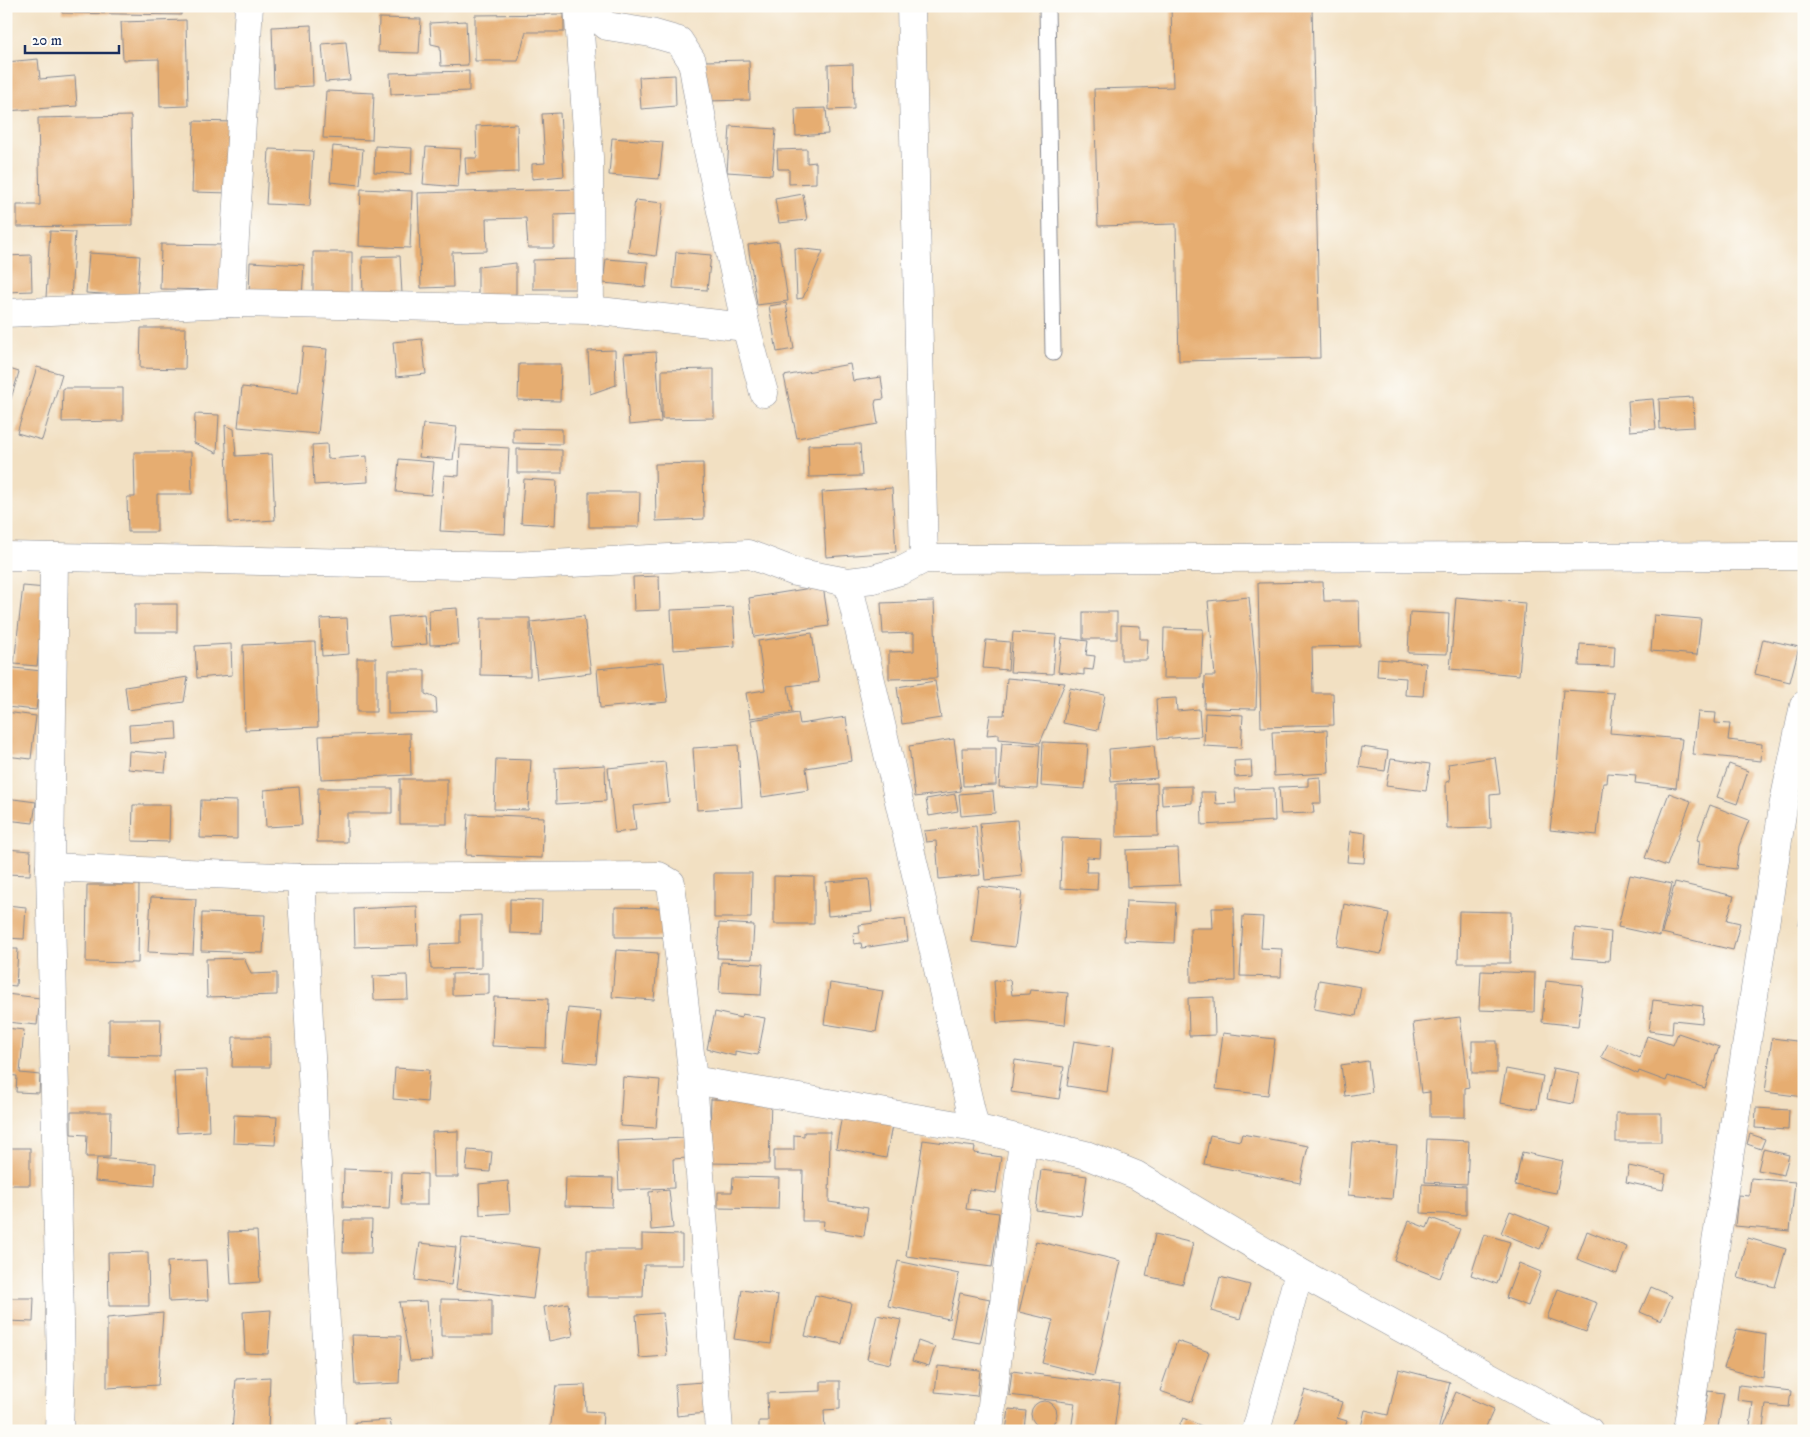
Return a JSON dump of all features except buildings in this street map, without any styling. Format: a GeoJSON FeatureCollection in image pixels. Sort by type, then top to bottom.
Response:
{"type":"FeatureCollection","features":[{"type":"Feature","properties":{"kind":"street"},"geometry":{"type":"LineString","coordinates":[[231,303],[249,6]]}},
{"type":"Feature","properties":{"kind":"street"},"geometry":{"type":"LineString","coordinates":[[578,6],[589,157],[590,310]]}},
{"type":"Feature","properties":{"kind":"street"},"geometry":{"type":"LineString","coordinates":[[583,6],[607,26],[651,33],[679,41],[692,61],[705,137],[746,327],[764,393]]}},
{"type":"Feature","properties":{"kind":"street"},"geometry":{"type":"LineString","coordinates":[[911,6],[924,559]]}},
{"type":"Feature","properties":{"kind":"street"},"geometry":{"type":"LineString","coordinates":[[6,313],[231,303],[590,310],[746,327]]}},
{"type":"Feature","properties":{"kind":"street"},"geometry":{"type":"LineString","coordinates":[[6,556],[54,559],[512,566],[748,554],[795,572],[848,582],[873,579],[903,570],[924,559],[1804,556]]}},
{"type":"Feature","properties":{"kind":"street"},"geometry":{"type":"LineString","coordinates":[[54,559],[50,867],[61,1356],[59,1431]]}},
{"type":"Feature","properties":{"kind":"street"},"geometry":{"type":"LineString","coordinates":[[848,582],[975,1128]]}},
{"type":"Feature","properties":{"kind":"street"},"geometry":{"type":"LineString","coordinates":[[1687,1431],[1783,807],[1804,705]]}},
{"type":"Feature","properties":{"kind":"street"},"geometry":{"type":"LineString","coordinates":[[50,867],[301,878],[659,876],[672,882],[693,1080],[719,1431]]}},
{"type":"Feature","properties":{"kind":"street"},"geometry":{"type":"LineString","coordinates":[[301,878],[332,1431]]}},
{"type":"Feature","properties":{"kind":"street"},"geometry":{"type":"LineString","coordinates":[[693,1080],[975,1128],[1086,1155],[1136,1175],[1299,1272],[1589,1431]]}},
{"type":"Feature","properties":{"kind":"street"},"geometry":{"type":"LineString","coordinates":[[988,1431],[1023,1141]]}},
{"type":"Feature","properties":{"kind":"street"},"geometry":{"type":"LineString","coordinates":[[1256,1431],[1299,1272]]}},
{"type":"Feature","properties":{"kind":"lane"},"geometry":{"type":"LineString","coordinates":[[1047,6],[1053,353]]}}]}
